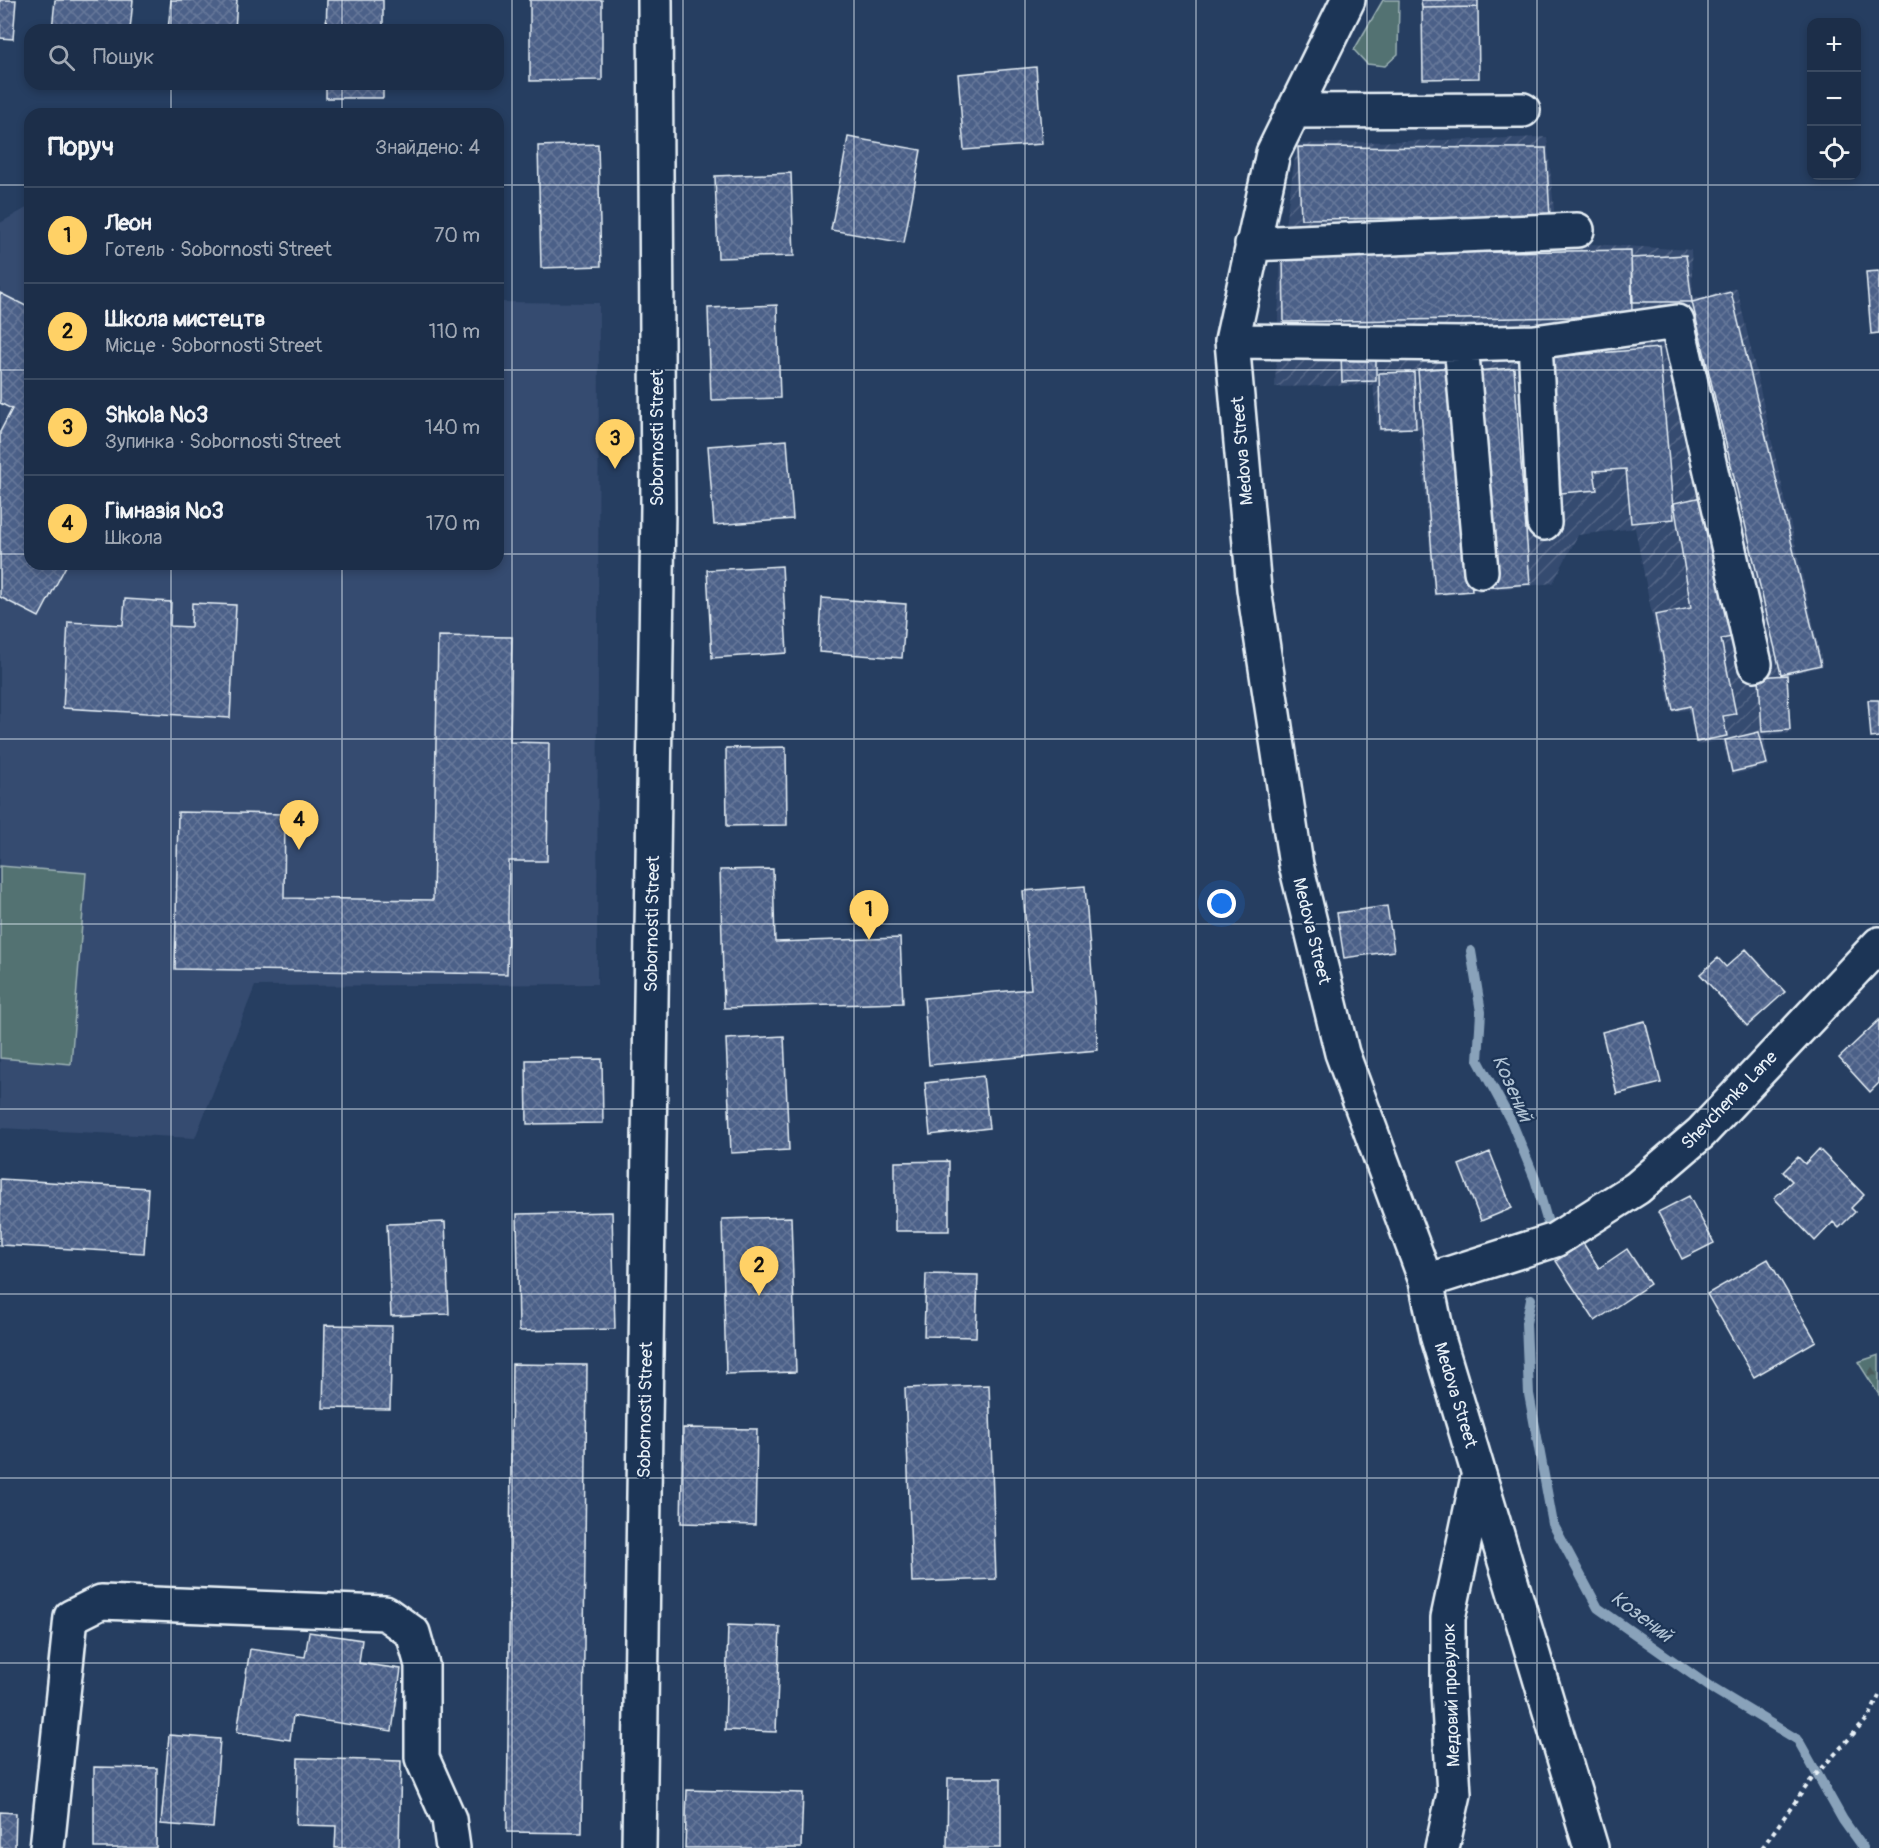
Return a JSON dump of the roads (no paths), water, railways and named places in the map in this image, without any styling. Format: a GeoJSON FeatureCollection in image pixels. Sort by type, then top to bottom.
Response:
{"type":"FeatureCollection","features":[{"type":"Feature","properties":{"kind":"street","name":"Sobornosti Street"},"geometry":{"type":"LineString","coordinates":[[639,1848],[658,507],[655,0]]}},
{"type":"Feature","properties":{"kind":"street","name":"Medova Street"},"geometry":{"type":"LineString","coordinates":[[1348,0],[1273,153],[1232,341],[1254,589],[1296,865],[1342,1053],[1426,1281],[1438,1338],[1591,1848]]}},
{"type":"Feature","properties":{"kind":"street"},"geometry":{"type":"LineString","coordinates":[[1293,111],[1523,110]]}},
{"type":"Feature","properties":{"kind":"street"},"geometry":{"type":"LineString","coordinates":[[1252,244],[1577,230]]}},
{"type":"Feature","properties":{"kind":"street"},"geometry":{"type":"LineString","coordinates":[[1232,341],[1461,344],[1535,342],[1677,322],[1755,664]]}},
{"type":"Feature","properties":{"kind":"street"},"geometry":{"type":"LineString","coordinates":[[1535,342],[1544,523]]}},
{"type":"Feature","properties":{"kind":"street"},"geometry":{"type":"LineString","coordinates":[[1461,344],[1481,571]]}},
{"type":"Feature","properties":{"kind":"street","name":"Shevchenka Lane"},"geometry":{"type":"LineString","coordinates":[[1426,1281],[1555,1240],[1637,1188],[1701,1133],[1879,944]]}},
{"type":"Feature","properties":{"kind":"street","name":"Медовий провулок"},"geometry":{"type":"LineString","coordinates":[[1442,1848],[1454,1794],[1448,1690],[1448,1618],[1479,1472]]}},
{"type":"Feature","properties":{"kind":"street"},"geometry":{"type":"LineString","coordinates":[[46,1848],[71,1617],[101,1602],[385,1613],[412,1633],[422,1665],[422,1758],[449,1819],[453,1848]]}},
{"type":"Feature","properties":{"kind":"waterway","name":"Козений"},"geometry":{"type":"LineString","coordinates":[[1471,951],[1481,1012],[1478,1060],[1512,1123],[1535,1179],[1548,1223],[1545,1234]]}},
{"type":"Feature","properties":{"kind":"waterway","name":"Козений"},"geometry":{"type":"LineString","coordinates":[[1531,1299],[1526,1323],[1529,1394],[1553,1524],[1598,1608],[1710,1687],[1798,1740],[1843,1820],[1863,1848]]}},
{"type":"Feature","properties":{"kind":"place","name":"Shkola №3"},"geometry":{"type":"Point","coordinates":[615,469]}},
{"type":"Feature","properties":{"kind":"place","name":"Гімназія №3"},"geometry":{"type":"Point","coordinates":[299,850]}},
{"type":"Feature","properties":{"kind":"place","name":"Леон"},"geometry":{"type":"Point","coordinates":[869,940]}},
{"type":"Feature","properties":{"kind":"place","name":"Школа мистецтв"},"geometry":{"type":"Point","coordinates":[759,1296]}}]}
